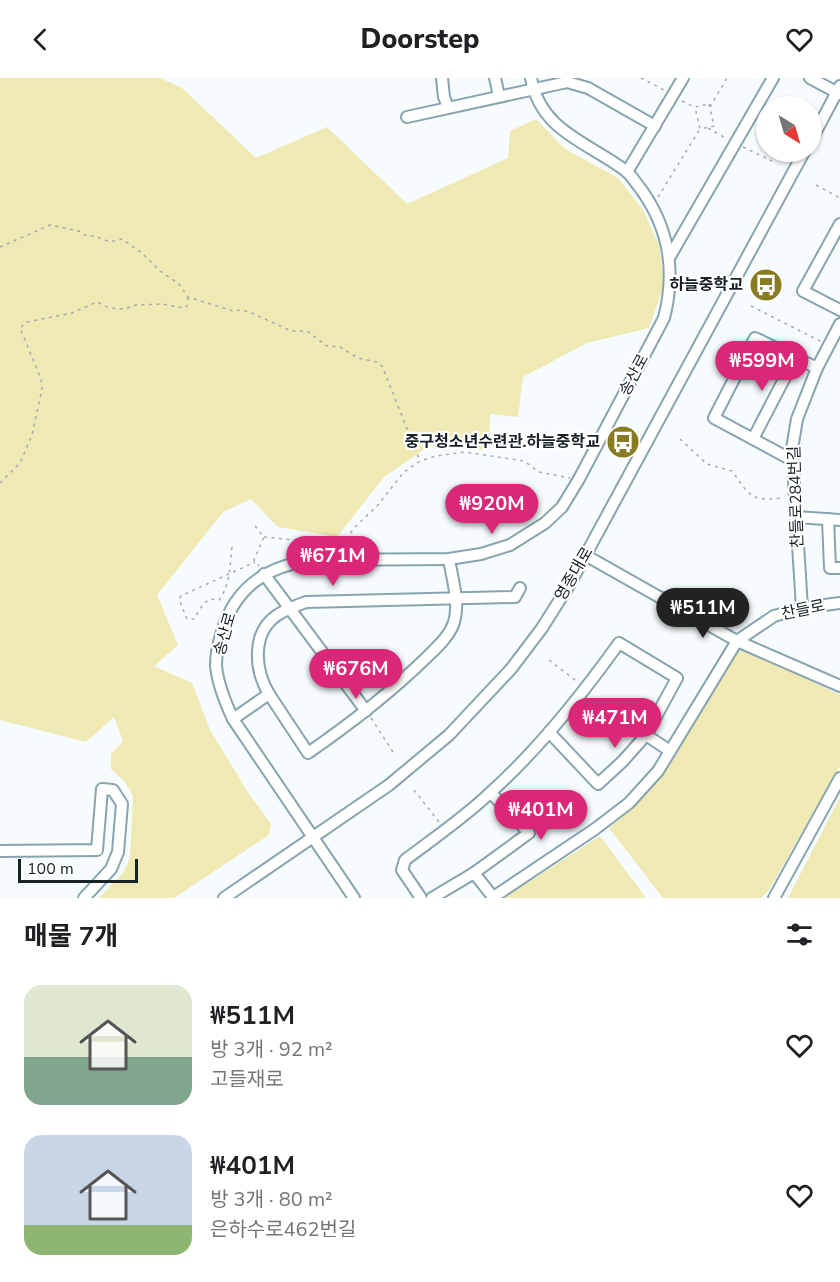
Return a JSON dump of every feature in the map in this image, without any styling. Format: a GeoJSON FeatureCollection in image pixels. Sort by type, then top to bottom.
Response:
{"type":"FeatureCollection","features":[{"type":"Feature","properties":{"kind":"street"},"geometry":{"type":"LineString","coordinates":[[442,78],[444,97],[448,107]]}},
{"type":"Feature","properties":{"kind":"street"},"geometry":{"type":"LineString","coordinates":[[495,78],[499,96]]}},
{"type":"Feature","properties":{"kind":"street"},"geometry":{"type":"LineString","coordinates":[[627,172],[683,78]]}},
{"type":"Feature","properties":{"kind":"street","name":"송산로"},"geometry":{"type":"LineString","coordinates":[[669,258],[772,78]]}},
{"type":"Feature","properties":{"kind":"street"},"geometry":{"type":"LineString","coordinates":[[810,78],[839,91],[822,121]]}},
{"type":"Feature","properties":{"kind":"street"},"geometry":{"type":"LineString","coordinates":[[407,117],[499,96],[532,83],[557,82],[576,83],[588,88],[656,126]]}},
{"type":"Feature","properties":{"kind":"street","name":"송산로"},"geometry":{"type":"LineString","coordinates":[[354,898],[233,719],[220,689],[216,668],[218,649],[232,607],[249,585],[263,572],[298,562],[449,559],[481,554],[510,545],[546,523],[561,507],[579,479],[664,318],[669,298],[669,258],[666,240],[654,209],[627,172],[569,136],[556,124],[547,114],[532,83]]}},
{"type":"Feature","properties":{"kind":"street","name":"영종대로"},"geometry":{"type":"LineString","coordinates":[[225,898],[388,785],[449,735],[517,661],[542,628],[585,555],[799,162]]}},
{"type":"Feature","properties":{"kind":"street"},"geometry":{"type":"LineString","coordinates":[[840,224],[803,291],[840,310]]}},
{"type":"Feature","properties":{"kind":"street","name":"찬들로284번길"},"geometry":{"type":"LineString","coordinates":[[802,608],[792,449],[797,419],[817,368],[840,324]]}},
{"type":"Feature","properties":{"kind":"street"},"geometry":{"type":"LineString","coordinates":[[792,460],[714,418],[755,338],[817,368]]}},
{"type":"Feature","properties":{"kind":"street"},"geometry":{"type":"LineString","coordinates":[[753,439],[795,358]]}},
{"type":"Feature","properties":{"kind":"street"},"geometry":{"type":"LineString","coordinates":[[796,517],[834,520],[830,568],[840,568]]}},
{"type":"Feature","properties":{"kind":"street"},"geometry":{"type":"LineString","coordinates":[[585,555],[737,641],[840,686]]}},
{"type":"Feature","properties":{"kind":"street"},"geometry":{"type":"LineString","coordinates":[[449,559],[456,599],[455,620],[451,630],[412,672],[367,712],[308,753],[261,682],[258,649],[262,631],[275,617],[306,602],[456,599],[515,597],[520,588]]}},
{"type":"Feature","properties":{"kind":"street"},"geometry":{"type":"LineString","coordinates":[[263,572],[367,712]]}},
{"type":"Feature","properties":{"kind":"street","name":"찬들로"},"geometry":{"type":"LineString","coordinates":[[737,641],[774,616],[802,608],[840,603]]}},
{"type":"Feature","properties":{"kind":"street"},"geometry":{"type":"LineString","coordinates":[[474,873],[493,898],[595,829],[629,803],[658,771],[737,641]]}},
{"type":"Feature","properties":{"kind":"street"},"geometry":{"type":"LineString","coordinates":[[421,898],[402,870],[405,860],[491,793],[549,732],[586,688],[619,643],[677,678],[646,735],[623,761],[597,784],[549,732]]}},
{"type":"Feature","properties":{"kind":"street"},"geometry":{"type":"LineString","coordinates":[[233,719],[269,694]]}},
{"type":"Feature","properties":{"kind":"street"},"geometry":{"type":"LineString","coordinates":[[646,735],[670,751]]}},
{"type":"Feature","properties":{"kind":"street"},"geometry":{"type":"LineString","coordinates":[[774,898],[840,778]]}},
{"type":"Feature","properties":{"kind":"street"},"geometry":{"type":"LineString","coordinates":[[0,851],[97,850],[102,789],[112,790],[122,804],[118,852],[111,869],[84,898]]}},
{"type":"Feature","properties":{"kind":"street"},"geometry":{"type":"LineString","coordinates":[[432,898],[474,873],[529,833],[491,793]]}},
{"type":"Feature","properties":{"kind":"path"},"geometry":{"type":"LineString","coordinates":[[641,78],[670,93]]}},
{"type":"Feature","properties":{"kind":"path"},"geometry":{"type":"LineString","coordinates":[[710,108],[727,78]]}},
{"type":"Feature","properties":{"kind":"path"},"geometry":{"type":"LineString","coordinates":[[677,98],[695,107],[709,104],[714,126],[700,129]]}},
{"type":"Feature","properties":{"kind":"path"},"geometry":{"type":"LineString","coordinates":[[656,200],[700,129],[695,107]]}},
{"type":"Feature","properties":{"kind":"path"},"geometry":{"type":"LineString","coordinates":[[707,128],[732,141]]}},
{"type":"Feature","properties":{"kind":"path"},"geometry":{"type":"LineString","coordinates":[[743,147],[756,153]]}},
{"type":"Feature","properties":{"kind":"path"},"geometry":{"type":"LineString","coordinates":[[816,185],[840,198]]}},
{"type":"Feature","properties":{"kind":"path"},"geometry":{"type":"LineString","coordinates":[[0,247],[50,225],[79,231],[87,236],[95,236],[110,242],[122,239],[179,284],[189,297],[233,310],[243,310],[291,331],[307,331],[327,346],[340,347],[357,358],[377,362],[382,366],[420,461]]}},
{"type":"Feature","properties":{"kind":"path"},"geometry":{"type":"LineString","coordinates":[[0,483],[20,464],[32,435],[42,389],[41,379],[21,328],[27,322],[72,313],[97,302],[110,308],[124,309],[136,305],[162,304],[184,308],[187,306],[189,297]]}},
{"type":"Feature","properties":{"kind":"path"},"geometry":{"type":"LineString","coordinates":[[751,306],[825,343]]}},
{"type":"Feature","properties":{"kind":"path"},"geometry":{"type":"LineString","coordinates":[[680,439],[707,464],[732,471],[740,487],[750,495],[762,499],[782,498]]}},
{"type":"Feature","properties":{"kind":"path"},"geometry":{"type":"LineString","coordinates":[[255,526],[264,537],[325,543],[347,538],[378,504],[394,482],[420,461],[465,452],[524,461],[539,472],[574,479]]}},
{"type":"Feature","properties":{"kind":"path"},"geometry":{"type":"LineString","coordinates":[[263,572],[254,560],[264,537]]}},
{"type":"Feature","properties":{"kind":"path"},"geometry":{"type":"LineString","coordinates":[[232,547],[229,574],[227,589],[219,600],[210,599],[203,604],[194,619],[187,619],[179,599],[181,596],[229,574],[255,562]]}},
{"type":"Feature","properties":{"kind":"path"},"geometry":{"type":"LineString","coordinates":[[549,660],[586,688]]}},
{"type":"Feature","properties":{"kind":"path"},"geometry":{"type":"LineString","coordinates":[[367,712],[393,752]]}},
{"type":"Feature","properties":{"kind":"path"},"geometry":{"type":"LineString","coordinates":[[414,790],[446,830]]}},
{"type":"Feature","properties":{"kind":"shaded area"},"geometry":{"type":"Polygon","coordinates":[[[0,78],[160,78],[182,88],[256,158],[327,127],[407,204],[508,158],[510,131],[536,119],[565,149],[618,178],[643,210],[659,245],[664,285],[649,328],[587,343],[523,377],[518,417],[490,414],[489,450],[429,446],[384,477],[337,537],[278,527],[251,499],[223,512],[157,595],[178,645],[154,666],[192,683],[210,730],[249,794],[271,824],[269,835],[174,898],[99,898],[123,873],[130,858],[133,796],[125,782],[111,769],[111,754],[123,741],[114,717],[86,742],[0,720],[0,78]]]}},
{"type":"Feature","properties":{"kind":"shaded area"},"geometry":{"type":"Polygon","coordinates":[[[739,646],[840,695],[840,766],[769,890],[761,898],[663,898],[609,828],[633,808],[665,773],[739,646]]]}},
{"type":"Feature","properties":{"kind":"shaded area"},"geometry":{"type":"Polygon","coordinates":[[[840,797],[840,898],[788,898],[840,797]]]}},
{"type":"Feature","properties":{"kind":"shaded area"},"geometry":{"type":"Polygon","coordinates":[[[600,836],[646,898],[504,898],[600,836]]]}},
{"type":"Feature","properties":{"kind":"place","name":"하늘중학교"},"geometry":{"type":"Point","coordinates":[766,285]}},
{"type":"Feature","properties":{"kind":"place","name":"중구청소년수련관.하늘중학교"},"geometry":{"type":"Point","coordinates":[623,442]}}]}
